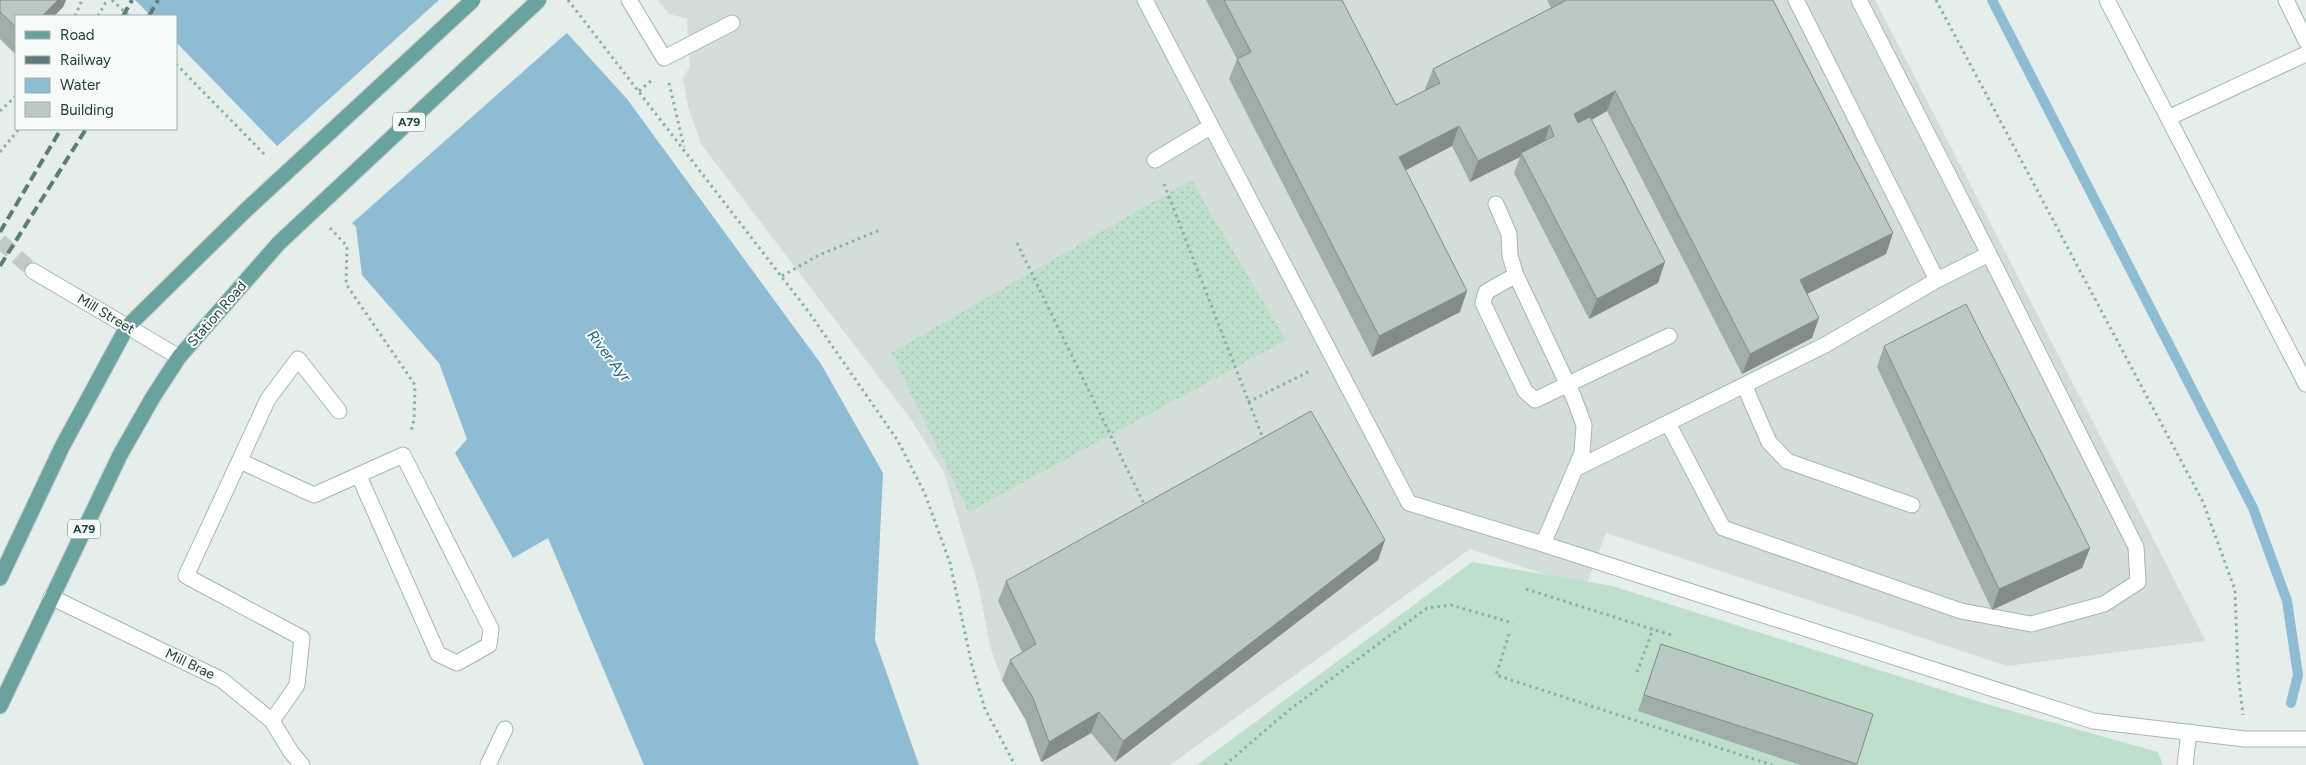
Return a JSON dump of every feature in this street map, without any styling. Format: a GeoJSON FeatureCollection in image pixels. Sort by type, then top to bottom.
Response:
{"type":"FeatureCollection","features":[{"type":"Feature","properties":{"kind":"main road"},"geometry":{"type":"LineString","coordinates":[[0,578],[62,447],[127,327],[246,210],[473,0]]}},
{"type":"Feature","properties":{"kind":"main road","name":"Station Road"},"geometry":{"type":"LineString","coordinates":[[0,706],[120,455],[153,397],[179,358],[279,243],[539,0]]}},
{"type":"Feature","properties":{"kind":"street"},"geometry":{"type":"LineString","coordinates":[[629,0],[664,58],[732,24]]}},
{"type":"Feature","properties":{"kind":"street"},"geometry":{"type":"LineString","coordinates":[[1145,0],[1409,503],[1543,544],[2093,721],[2245,739],[2306,739]]}},
{"type":"Feature","properties":{"kind":"street"},"geometry":{"type":"LineString","coordinates":[[1796,0],[1937,280]]}},
{"type":"Feature","properties":{"kind":"street"},"geometry":{"type":"LineString","coordinates":[[1668,423],[1723,528],[1961,611],[2032,624],[2104,604],[2138,582],[2136,547],[1859,0]]}},
{"type":"Feature","properties":{"kind":"street"},"geometry":{"type":"LineString","coordinates":[[2107,0],[2306,384]]}},
{"type":"Feature","properties":{"kind":"street"},"geometry":{"type":"LineString","coordinates":[[2286,0],[2306,41]]}},
{"type":"Feature","properties":{"kind":"street"},"geometry":{"type":"LineString","coordinates":[[2168,118],[2306,54]]}},
{"type":"Feature","properties":{"kind":"street"},"geometry":{"type":"LineString","coordinates":[[1155,160],[1210,127]]}},
{"type":"Feature","properties":{"kind":"street"},"geometry":{"type":"LineString","coordinates":[[1496,204],[1509,234],[1510,256],[1516,275],[1568,385],[1584,425],[1582,453],[1543,544]]}},
{"type":"Feature","properties":{"kind":"street"},"geometry":{"type":"LineString","coordinates":[[1575,469],[1824,346],[1937,280],[1989,254]]}},
{"type":"Feature","properties":{"kind":"street","name":"Mill Street"},"geometry":{"type":"LineString","coordinates":[[33,271],[179,358]]}},
{"type":"Feature","properties":{"kind":"street"},"geometry":{"type":"LineString","coordinates":[[1516,275],[1486,292],[1483,303],[1525,391],[1535,400],[1669,336]]}},
{"type":"Feature","properties":{"kind":"street"},"geometry":{"type":"LineString","coordinates":[[272,721],[297,685],[302,638],[186,576],[268,399],[298,359],[339,410]]}},
{"type":"Feature","properties":{"kind":"street"},"geometry":{"type":"LineString","coordinates":[[1744,386],[1769,442],[1787,461],[1912,505]]}},
{"type":"Feature","properties":{"kind":"street"},"geometry":{"type":"LineString","coordinates":[[240,461],[314,495],[403,455],[491,629],[489,645],[457,663],[438,654],[358,476]]}},
{"type":"Feature","properties":{"kind":"street","name":"Mill Brae"},"geometry":{"type":"LineString","coordinates":[[51,597],[222,680],[272,721],[291,752],[302,765]]}},
{"type":"Feature","properties":{"kind":"street"},"geometry":{"type":"LineString","coordinates":[[488,765],[505,729]]}},
{"type":"Feature","properties":{"kind":"street"},"geometry":{"type":"LineString","coordinates":[[2185,765],[2190,732]]}},
{"type":"Feature","properties":{"kind":"path"},"geometry":{"type":"LineString","coordinates":[[74,15],[81,0]]}},
{"type":"Feature","properties":{"kind":"path"},"geometry":{"type":"LineString","coordinates":[[99,15],[107,0]]}},
{"type":"Feature","properties":{"kind":"path"},"geometry":{"type":"LineString","coordinates":[[112,0],[128,15]]}},
{"type":"Feature","properties":{"kind":"path"},"geometry":{"type":"LineString","coordinates":[[568,0],[782,276],[898,441],[925,494],[950,563],[972,666],[985,709],[1015,765]]}},
{"type":"Feature","properties":{"kind":"path"},"geometry":{"type":"LineString","coordinates":[[1936,0],[2203,502],[2235,590],[2238,673],[2245,739]]}},
{"type":"Feature","properties":{"kind":"path"},"geometry":{"type":"LineString","coordinates":[[664,58],[685,150]]}},
{"type":"Feature","properties":{"kind":"path"},"geometry":{"type":"LineString","coordinates":[[178,66],[270,161]]}},
{"type":"Feature","properties":{"kind":"path"},"geometry":{"type":"LineString","coordinates":[[0,111],[15,97]]}},
{"type":"Feature","properties":{"kind":"path"},"geometry":{"type":"LineString","coordinates":[[0,152],[18,130]]}},
{"type":"Feature","properties":{"kind":"path"},"geometry":{"type":"LineString","coordinates":[[1155,160],[1265,443]]}},
{"type":"Feature","properties":{"kind":"path"},"geometry":{"type":"LineString","coordinates":[[328,224],[347,246],[346,284],[415,386],[414,420],[403,455]]}},
{"type":"Feature","properties":{"kind":"path"},"geometry":{"type":"LineString","coordinates":[[782,276],[819,255],[880,230]]}},
{"type":"Feature","properties":{"kind":"path"},"geometry":{"type":"LineString","coordinates":[[1017,243],[1150,517]]}},
{"type":"Feature","properties":{"kind":"path"},"geometry":{"type":"LineString","coordinates":[[1248,402],[1314,370],[1319,377],[1337,367]]}},
{"type":"Feature","properties":{"kind":"path"},"geometry":{"type":"LineString","coordinates":[[1526,589],[1671,635]]}},
{"type":"Feature","properties":{"kind":"path"},"geometry":{"type":"LineString","coordinates":[[1225,765],[1289,710],[1428,608],[1452,605],[1513,623]]}},
{"type":"Feature","properties":{"kind":"path"},"geometry":{"type":"LineString","coordinates":[[1637,672],[1653,629]]}},
{"type":"Feature","properties":{"kind":"path"},"geometry":{"type":"LineString","coordinates":[[1509,634],[1496,676],[1772,765]]}},
{"type":"Feature","properties":{"kind":"shaded area"},"geometry":{"type":"Polygon","coordinates":[[[657,0],[1875,0],[2206,641],[2007,666],[1606,533],[1585,588],[1470,549],[1170,765],[1043,765],[1025,719],[1002,680],[990,646],[979,588],[944,472],[910,418],[701,144],[688,107],[683,78],[690,66],[687,19],[669,14],[657,0]]]}},
{"type":"Feature","properties":{"kind":"green space"},"geometry":{"type":"Polygon","coordinates":[[[1191,180],[1286,340],[969,512],[891,353],[1191,180]]]}},
{"type":"Feature","properties":{"kind":"green space"},"geometry":{"type":"Polygon","coordinates":[[[1472,562],[1612,586],[1990,705],[2158,752],[2163,765],[1197,765],[1472,562]]]}},
{"type":"Feature","properties":{"kind":"water","name":"River Ayr"},"geometry":{"type":"Polygon","coordinates":[[[135,0],[537,0],[627,99],[821,364],[883,473],[875,640],[919,765],[644,765],[548,538],[513,558],[455,453],[467,439],[439,363],[362,275],[356,227],[178,44],[178,15],[150,15],[135,0]]]}},
{"type":"Feature","properties":{"kind":"pier"},"geometry":{"type":"Polygon","coordinates":[[[439,0],[541,0],[569,31],[350,225],[275,148],[439,0]]]}},
{"type":"Feature","properties":{"kind":"building"},"geometry":{"type":"Polygon","coordinates":[[[0,0],[58,0],[43,15],[15,15],[15,26],[0,12],[0,0]]]}},
{"type":"Feature","properties":{"kind":"building"},"geometry":{"type":"Polygon","coordinates":[[[1224,0],[1342,0],[1396,105],[1440,83],[1433,69],[1565,0],[1773,0],[1893,233],[1800,280],[1819,318],[1750,354],[1615,91],[1574,114],[1578,123],[1590,117],[1665,262],[1597,299],[1521,153],[1554,136],[1550,125],[1478,161],[1459,126],[1399,157],[1467,291],[1379,336],[1237,59],[1251,52],[1224,0]]]}},
{"type":"Feature","properties":{"kind":"building"},"geometry":{"type":"Polygon","coordinates":[[[1966,304],[2090,548],[1999,589],[1884,346],[1966,304]]]}},
{"type":"Feature","properties":{"kind":"building"},"geometry":{"type":"Polygon","coordinates":[[[1311,411],[1385,540],[1123,741],[1099,712],[1049,742],[1033,698],[1010,660],[1036,644],[1006,581],[1311,411]]]}},
{"type":"Feature","properties":{"kind":"building"},"geometry":{"type":"Polygon","coordinates":[[[1661,644],[1873,714],[1857,764],[1644,695],[1661,644]]]}},
{"type":"Feature","properties":{"kind":"waterway"},"geometry":{"type":"LineString","coordinates":[[1992,0],[2253,508],[2287,601],[2298,675],[2291,703]]}},
{"type":"Feature","properties":{"kind":"tunnel"},"geometry":{"type":"LineString","coordinates":[[0,241],[33,271]]}},
{"type":"Feature","properties":{"kind":"railway"},"geometry":{"type":"LineString","coordinates":[[124,15],[132,0]]}},
{"type":"Feature","properties":{"kind":"railway"},"geometry":{"type":"LineString","coordinates":[[150,15],[158,0]]}},
{"type":"Feature","properties":{"kind":"railway"},"geometry":{"type":"LineString","coordinates":[[0,232],[60,130]]}},
{"type":"Feature","properties":{"kind":"railway"},"geometry":{"type":"LineString","coordinates":[[0,266],[85,130]]}}]}
